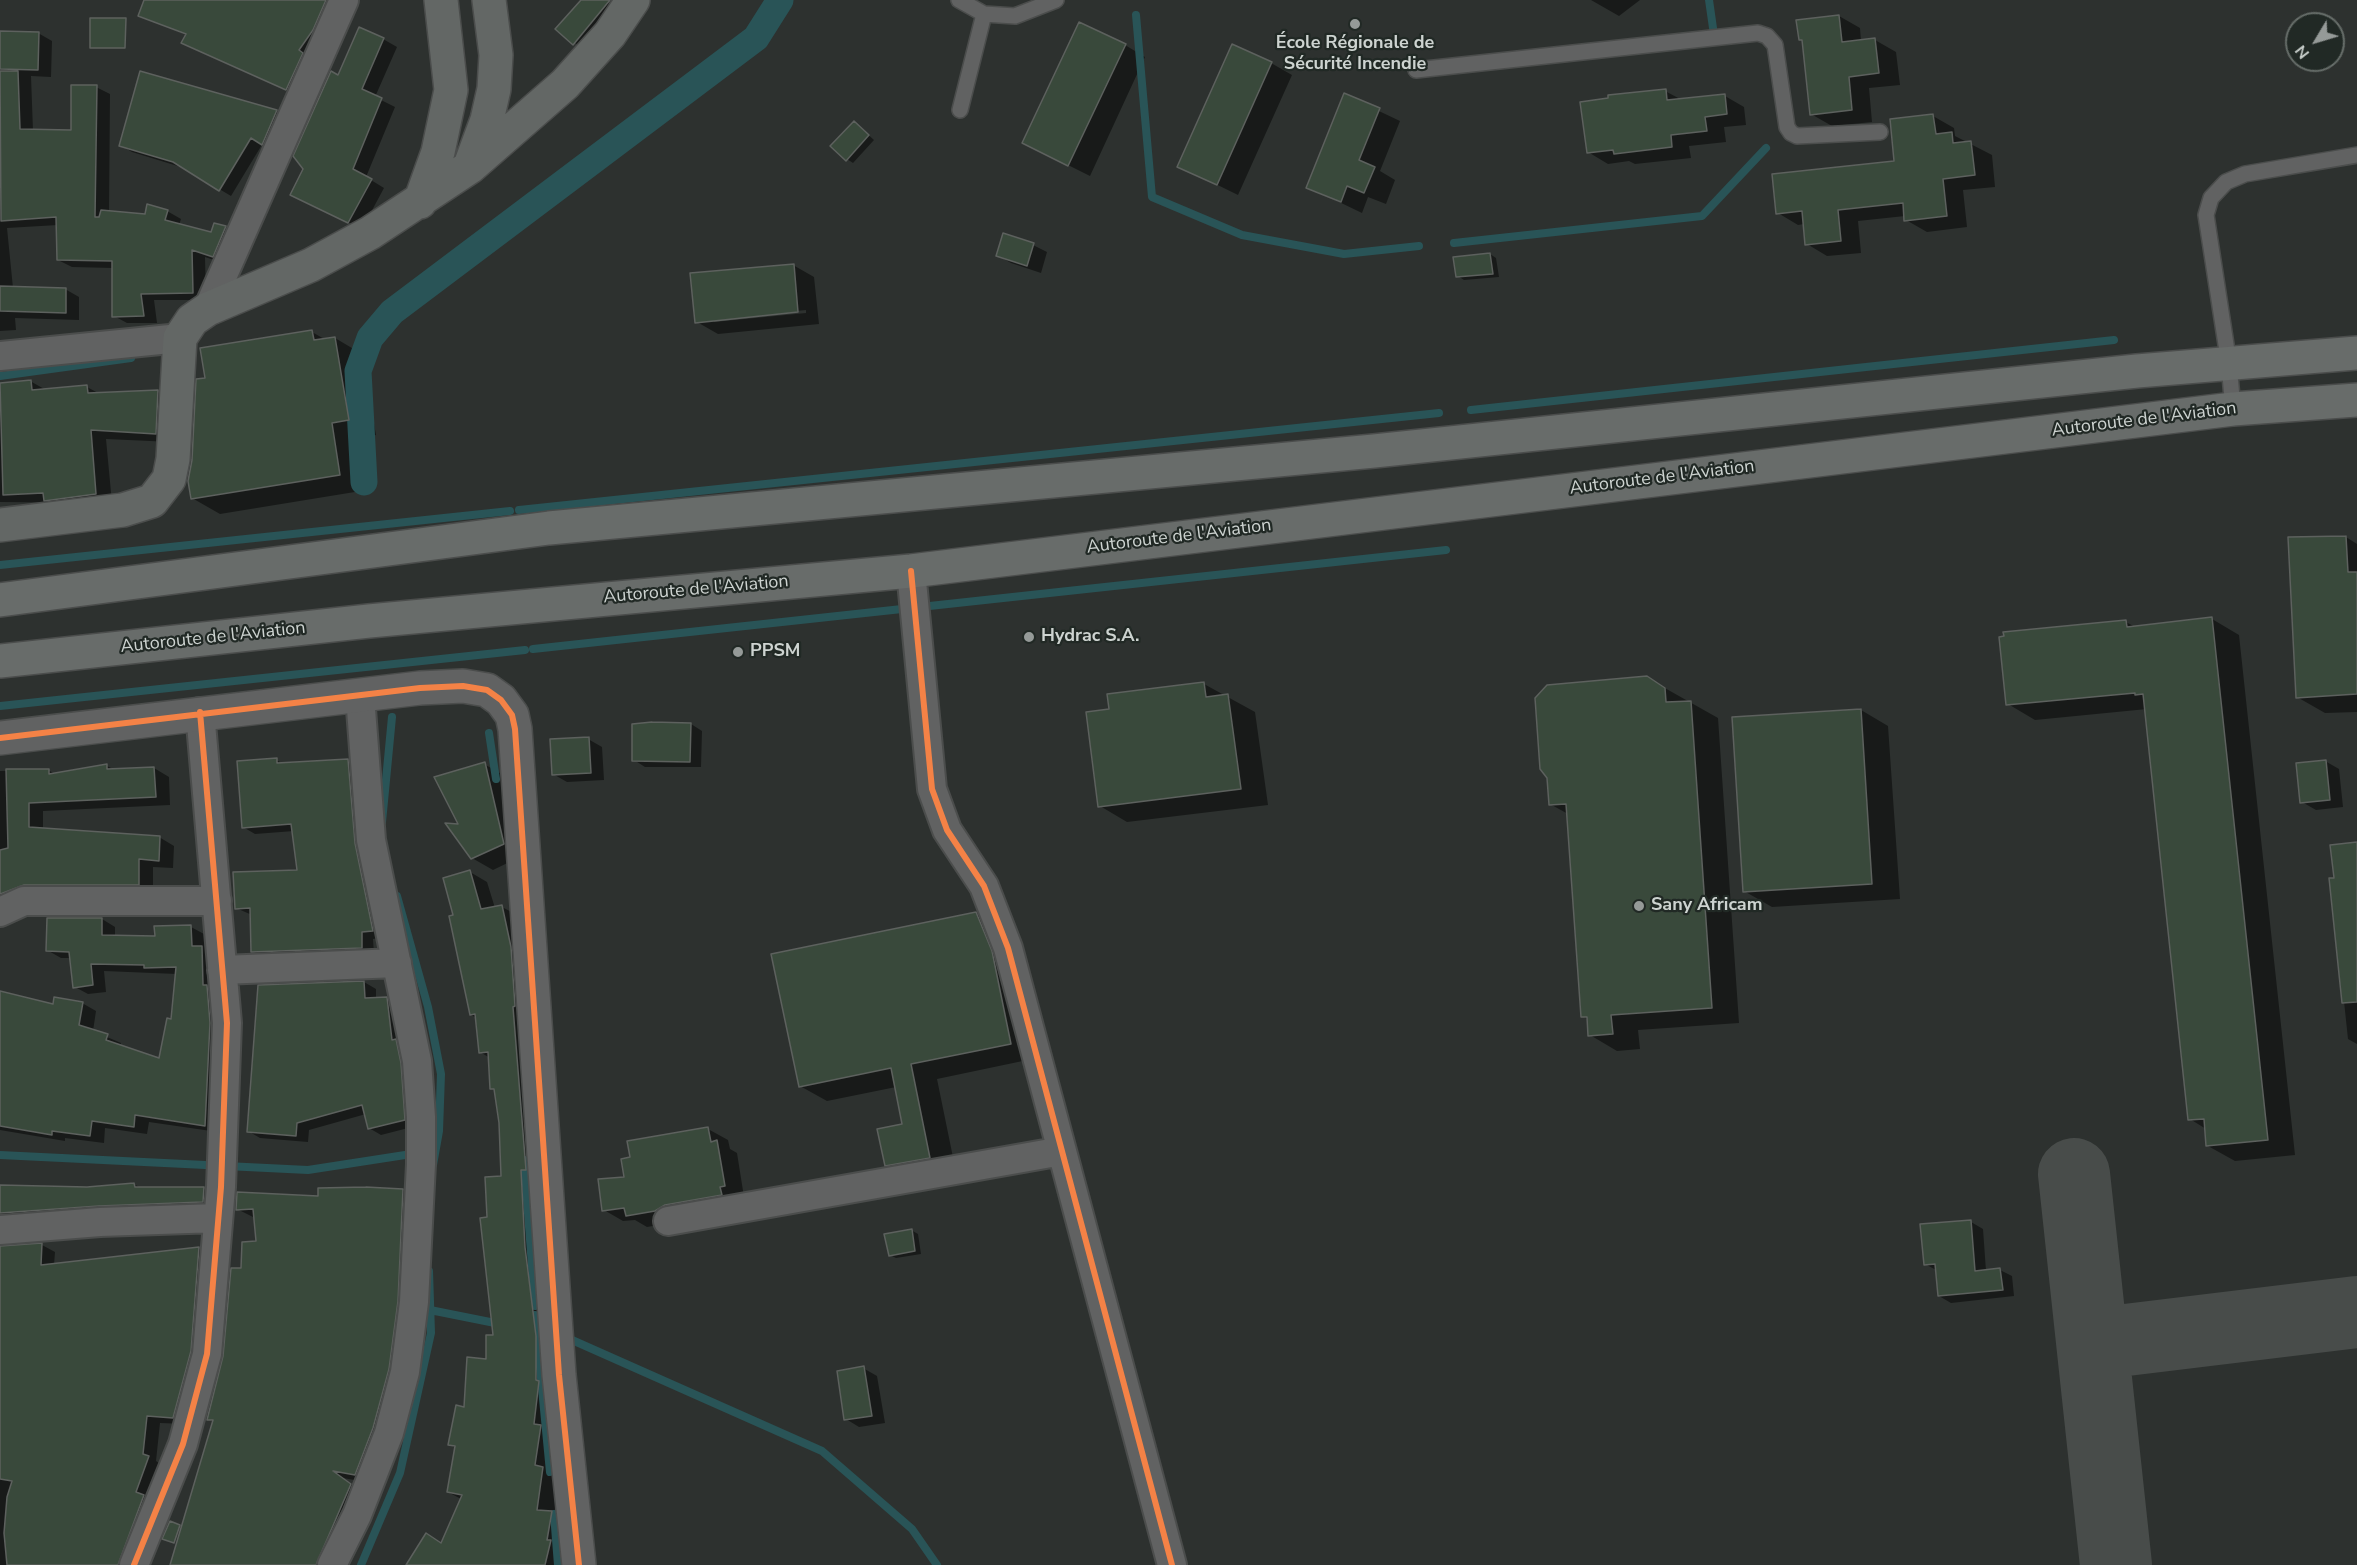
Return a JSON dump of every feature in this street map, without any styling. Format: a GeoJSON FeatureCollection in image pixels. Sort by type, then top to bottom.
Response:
{"type":"FeatureCollection","features":[{"type":"Feature","properties":{"kind":"highway"},"geometry":{"type":"LineString","coordinates":[[0,600],[549,528],[1362,452],[2113,373],[2357,353]]}},
{"type":"Feature","properties":{"kind":"highway","name":"Autoroute de l'Aviation"},"geometry":{"type":"LineString","coordinates":[[0,661],[369,621],[911,571],[2233,409],[2357,400]]}},
{"type":"Feature","properties":{"kind":"main road"},"geometry":{"type":"LineString","coordinates":[[420,202],[438,152],[451,90],[441,0]]}},
{"type":"Feature","properties":{"kind":"main road"},"geometry":{"type":"LineString","coordinates":[[470,167],[487,120],[494,89],[496,55],[489,0]]}},
{"type":"Feature","properties":{"kind":"main road"},"geometry":{"type":"LineString","coordinates":[[0,525],[123,510],[152,501],[169,479],[173,459],[180,338],[192,320],[208,309],[311,265],[420,202],[470,167],[565,84],[610,34],[633,0]]}},
{"type":"Feature","properties":{"kind":"street"},"geometry":{"type":"LineString","coordinates":[[208,309],[344,0]]}},
{"type":"Feature","properties":{"kind":"street"},"geometry":{"type":"LineString","coordinates":[[0,356],[180,338]]}},
{"type":"Feature","properties":{"kind":"street"},"geometry":{"type":"LineString","coordinates":[[911,571],[932,789],[947,830],[984,886],[1008,948],[1172,1565]]}},
{"type":"Feature","properties":{"kind":"street"},"geometry":{"type":"LineString","coordinates":[[0,738],[420,687],[463,686],[487,690],[501,699],[512,715],[559,1375],[579,1565]]}},
{"type":"Feature","properties":{"kind":"street"},"geometry":{"type":"LineString","coordinates":[[332,1565],[357,1515],[389,1432],[405,1372],[414,1302],[421,1117],[417,1061],[371,840],[360,696]]}},
{"type":"Feature","properties":{"kind":"street"},"geometry":{"type":"LineString","coordinates":[[134,1565],[183,1444],[207,1354],[221,1187],[227,1023],[200,712]]}},
{"type":"Feature","properties":{"kind":"street"},"geometry":{"type":"LineString","coordinates":[[0,912],[24,901],[217,901]]}},
{"type":"Feature","properties":{"kind":"street"},"geometry":{"type":"LineString","coordinates":[[222,970],[397,963]]}},
{"type":"Feature","properties":{"kind":"street"},"geometry":{"type":"LineString","coordinates":[[668,1221],[1062,1151]]}},
{"type":"Feature","properties":{"kind":"street"},"geometry":{"type":"LineString","coordinates":[[0,1230],[99,1222],[218,1218]]}},
{"type":"Feature","properties":{"kind":"lane"},"geometry":{"type":"LineString","coordinates":[[959,0],[984,14],[1015,16],[1056,0]]}},
{"type":"Feature","properties":{"kind":"lane"},"geometry":{"type":"LineString","coordinates":[[960,110],[984,14]]}},
{"type":"Feature","properties":{"kind":"lane"},"geometry":{"type":"LineString","coordinates":[[1416,70],[1758,33],[1767,36],[1775,45],[1788,127],[1791,133],[1797,136],[1880,132]]}},
{"type":"Feature","properties":{"kind":"lane"},"geometry":{"type":"LineString","coordinates":[[2233,409],[2229,364],[2206,215],[2211,198],[2226,182],[2245,174],[2357,155]]}},
{"type":"Feature","properties":{"kind":"building"},"geometry":{"type":"Polygon","coordinates":[[[144,0],[326,0],[313,30],[299,50],[303,53],[286,90],[181,43],[186,34],[138,16],[144,0]]]}},
{"type":"Feature","properties":{"kind":"building"},"geometry":{"type":"Polygon","coordinates":[[[581,0],[610,0],[573,45],[555,29],[581,0]]]}},
{"type":"Feature","properties":{"kind":"building"},"geometry":{"type":"Polygon","coordinates":[[[1839,15],[1842,42],[1875,38],[1879,73],[1849,77],[1852,110],[1810,115],[1802,40],[1799,40],[1796,20],[1839,15]]]}},
{"type":"Feature","properties":{"kind":"building"},"geometry":{"type":"Polygon","coordinates":[[[90,18],[126,18],[125,48],[90,48],[90,18]]]}},
{"type":"Feature","properties":{"kind":"building"},"geometry":{"type":"Polygon","coordinates":[[[1079,22],[1126,44],[1068,166],[1022,143],[1079,22]]]}},
{"type":"Feature","properties":{"kind":"building"},"geometry":{"type":"Polygon","coordinates":[[[359,27],[384,38],[362,89],[382,98],[353,169],[372,179],[348,223],[290,195],[303,169],[293,156],[331,71],[338,75],[359,27]]]}},
{"type":"Feature","properties":{"kind":"building"},"geometry":{"type":"Polygon","coordinates":[[[0,31],[39,32],[38,70],[0,69],[0,31]]]}},
{"type":"Feature","properties":{"kind":"building"},"geometry":{"type":"Polygon","coordinates":[[[1232,44],[1272,62],[1217,185],[1177,167],[1232,44]]]}},
{"type":"Feature","properties":{"kind":"building"},"geometry":{"type":"Polygon","coordinates":[[[0,71],[18,71],[20,129],[71,130],[71,85],[97,85],[95,217],[99,217],[101,210],[145,214],[147,204],[168,210],[165,220],[211,232],[214,223],[226,226],[213,257],[192,250],[193,293],[141,294],[144,316],[112,317],[112,261],[57,260],[56,217],[1,221],[0,71]]]}},
{"type":"Feature","properties":{"kind":"building"},"geometry":{"type":"Polygon","coordinates":[[[140,71],[277,110],[262,145],[251,138],[219,191],[173,162],[119,146],[140,71]]]}},
{"type":"Feature","properties":{"kind":"building"},"geometry":{"type":"Polygon","coordinates":[[[1666,89],[1667,100],[1725,94],[1727,114],[1705,117],[1707,131],[1671,135],[1672,147],[1614,154],[1613,150],[1587,153],[1580,102],[1608,98],[1608,95],[1666,89]]]}},
{"type":"Feature","properties":{"kind":"building"},"geometry":{"type":"Polygon","coordinates":[[[1344,93],[1380,108],[1359,160],[1375,167],[1364,193],[1347,186],[1341,202],[1306,188],[1344,93]]]}},
{"type":"Feature","properties":{"kind":"building"},"geometry":{"type":"Polygon","coordinates":[[[1933,114],[1936,134],[1952,132],[1953,143],[1971,141],[1975,175],[1943,179],[1947,216],[1904,221],[1903,203],[1838,210],[1841,241],[1805,245],[1802,211],[1776,214],[1772,174],[1894,161],[1890,119],[1933,114]]]}},
{"type":"Feature","properties":{"kind":"building"},"geometry":{"type":"Polygon","coordinates":[[[854,121],[869,135],[846,161],[830,146],[854,121]]]}},
{"type":"Feature","properties":{"kind":"building"},"geometry":{"type":"Polygon","coordinates":[[[1003,233],[1034,243],[1027,266],[996,256],[1003,233]]]}},
{"type":"Feature","properties":{"kind":"building"},"geometry":{"type":"Polygon","coordinates":[[[1490,253],[1493,274],[1456,277],[1453,257],[1490,253]]]}},
{"type":"Feature","properties":{"kind":"building"},"geometry":{"type":"Polygon","coordinates":[[[794,264],[798,312],[695,323],[690,273],[794,264]]]}},
{"type":"Feature","properties":{"kind":"building"},"geometry":{"type":"Polygon","coordinates":[[[0,286],[66,288],[66,313],[0,311],[0,286]]]}},
{"type":"Feature","properties":{"kind":"building"},"geometry":{"type":"Polygon","coordinates":[[[312,330],[314,340],[335,337],[349,420],[332,423],[340,475],[191,499],[188,481],[192,460],[196,379],[205,378],[200,348],[312,330]]]}},
{"type":"Feature","properties":{"kind":"building"},"geometry":{"type":"Polygon","coordinates":[[[31,380],[32,390],[87,385],[88,393],[158,390],[156,434],[91,430],[96,494],[44,501],[43,493],[3,495],[0,383],[31,380]]]}},
{"type":"Feature","properties":{"kind":"building"},"geometry":{"type":"Polygon","coordinates":[[[2346,536],[2348,572],[2357,572],[2357,694],[2296,698],[2288,537],[2346,536]]]}},
{"type":"Feature","properties":{"kind":"building"},"geometry":{"type":"Polygon","coordinates":[[[2212,617],[2268,1140],[2206,1146],[2204,1119],[2188,1120],[2143,694],[2006,705],[1999,637],[2004,636],[2003,632],[2126,620],[2127,627],[2212,617]]]}},
{"type":"Feature","properties":{"kind":"building","name":"Sany Africam"},"geometry":{"type":"Polygon","coordinates":[[[1647,676],[1665,688],[1666,702],[1691,701],[1712,1008],[1611,1015],[1613,1034],[1588,1036],[1587,1017],[1581,1017],[1566,804],[1549,805],[1547,778],[1540,769],[1535,698],[1547,685],[1647,676]]]}},
{"type":"Feature","properties":{"kind":"building"},"geometry":{"type":"Polygon","coordinates":[[[1204,682],[1206,697],[1228,694],[1241,789],[1098,807],[1086,712],[1109,709],[1107,694],[1204,682]]]}},
{"type":"Feature","properties":{"kind":"building"},"geometry":{"type":"Polygon","coordinates":[[[1861,709],[1872,884],[1743,892],[1732,717],[1861,709]]]}},
{"type":"Feature","properties":{"kind":"building"},"geometry":{"type":"Polygon","coordinates":[[[691,723],[690,762],[632,761],[632,724],[691,723]]]}},
{"type":"Feature","properties":{"kind":"building"},"geometry":{"type":"Polygon","coordinates":[[[589,737],[591,773],[552,775],[550,739],[589,737]]]}},
{"type":"Feature","properties":{"kind":"building"},"geometry":{"type":"Polygon","coordinates":[[[277,758],[277,763],[348,759],[355,843],[373,931],[362,932],[362,948],[251,952],[250,908],[235,909],[233,872],[297,870],[291,824],[242,828],[237,761],[277,758]]]}},
{"type":"Feature","properties":{"kind":"building"},"geometry":{"type":"Polygon","coordinates":[[[2326,760],[2330,800],[2300,803],[2296,763],[2326,760]]]}},
{"type":"Feature","properties":{"kind":"building"},"geometry":{"type":"Polygon","coordinates":[[[485,762],[504,844],[471,859],[445,823],[458,824],[434,777],[485,762]]]}},
{"type":"Feature","properties":{"kind":"building"},"geometry":{"type":"Polygon","coordinates":[[[107,764],[107,769],[154,767],[156,797],[29,803],[29,827],[160,836],[159,861],[139,859],[139,885],[24,885],[0,894],[0,850],[8,848],[6,769],[49,769],[49,774],[107,764]]]}},
{"type":"Feature","properties":{"kind":"building"},"geometry":{"type":"Polygon","coordinates":[[[2357,842],[2357,1002],[2342,1003],[2329,878],[2334,878],[2330,845],[2357,842]]]}},
{"type":"Feature","properties":{"kind":"building"},"geometry":{"type":"Polygon","coordinates":[[[470,870],[481,909],[502,905],[511,947],[515,1006],[513,1007],[526,1170],[521,1170],[525,1247],[536,1336],[536,1380],[539,1381],[534,1424],[541,1425],[535,1465],[543,1467],[537,1510],[552,1511],[547,1540],[551,1540],[545,1565],[406,1565],[426,1533],[441,1543],[462,1495],[447,1492],[455,1446],[448,1445],[456,1405],[464,1407],[467,1357],[486,1359],[486,1335],[493,1335],[480,1218],[487,1217],[485,1177],[501,1176],[499,1123],[494,1089],[490,1089],[488,1052],[479,1053],[475,1014],[470,1015],[449,916],[453,915],[443,878],[470,870]]]}},
{"type":"Feature","properties":{"kind":"building"},"geometry":{"type":"Polygon","coordinates":[[[976,912],[992,951],[1011,1044],[911,1064],[930,1158],[885,1166],[877,1129],[902,1124],[891,1068],[799,1087],[771,954],[976,912]]]}},
{"type":"Feature","properties":{"kind":"building"},"geometry":{"type":"Polygon","coordinates":[[[47,918],[102,918],[102,935],[155,936],[154,926],[191,925],[192,946],[202,946],[203,985],[207,985],[210,1023],[205,1126],[135,1115],[134,1127],[92,1121],[90,1136],[52,1131],[52,1135],[0,1126],[0,991],[53,1004],[54,997],[83,1002],[79,1025],[108,1034],[106,1040],[159,1058],[167,1018],[171,1019],[176,967],[144,968],[144,965],[91,964],[93,985],[73,988],[69,952],[46,951],[47,918]]]}},
{"type":"Feature","properties":{"kind":"building"},"geometry":{"type":"Polygon","coordinates":[[[364,981],[365,998],[387,997],[392,1040],[396,1039],[401,1063],[405,1120],[368,1129],[362,1105],[297,1123],[296,1136],[247,1132],[258,985],[364,981]]]}},
{"type":"Feature","properties":{"kind":"building"},"geometry":{"type":"Polygon","coordinates":[[[708,1127],[711,1142],[717,1140],[725,1186],[720,1187],[722,1195],[665,1205],[655,1211],[626,1216],[624,1208],[602,1211],[598,1179],[624,1177],[621,1159],[630,1157],[627,1141],[708,1127]]]}},
{"type":"Feature","properties":{"kind":"building"},"geometry":{"type":"Polygon","coordinates":[[[134,1183],[135,1187],[204,1187],[203,1202],[0,1213],[0,1185],[87,1187],[134,1183]]]}},
{"type":"Feature","properties":{"kind":"building"},"geometry":{"type":"Polygon","coordinates":[[[318,1188],[403,1189],[398,1301],[389,1369],[373,1428],[355,1475],[333,1471],[351,1484],[316,1565],[170,1565],[213,1420],[207,1420],[223,1356],[231,1268],[241,1268],[242,1242],[256,1241],[253,1209],[236,1210],[237,1192],[318,1196],[318,1188]]]}},
{"type":"Feature","properties":{"kind":"building"},"geometry":{"type":"Polygon","coordinates":[[[1971,1220],[1975,1271],[2000,1268],[2003,1290],[1938,1296],[1935,1264],[1924,1265],[1920,1224],[1971,1220]]]}},
{"type":"Feature","properties":{"kind":"building"},"geometry":{"type":"Polygon","coordinates":[[[912,1229],[915,1251],[889,1256],[884,1234],[912,1229]]]}},
{"type":"Feature","properties":{"kind":"building"},"geometry":{"type":"Polygon","coordinates":[[[42,1243],[41,1265],[199,1247],[191,1351],[173,1418],[147,1416],[143,1454],[149,1456],[136,1492],[144,1495],[118,1565],[7,1565],[4,1533],[7,1497],[12,1481],[0,1479],[0,1246],[42,1243]]]}},
{"type":"Feature","properties":{"kind":"building"},"geometry":{"type":"Polygon","coordinates":[[[864,1366],[872,1416],[844,1420],[837,1371],[864,1366]]]}},
{"type":"Feature","properties":{"kind":"building"},"geometry":{"type":"Polygon","coordinates":[[[170,1521],[180,1525],[174,1543],[162,1539],[170,1521]]]}},
{"type":"Feature","properties":{"kind":"waterway"},"geometry":{"type":"LineString","coordinates":[[364,482],[358,371],[370,338],[392,312],[756,38],[780,0]]}},
{"type":"Feature","properties":{"kind":"waterway"},"geometry":{"type":"LineString","coordinates":[[1709,0],[1713,28]]}},
{"type":"Feature","properties":{"kind":"waterway"},"geometry":{"type":"LineString","coordinates":[[1136,15],[1152,197],[1242,235],[1344,254],[1419,246]]}},
{"type":"Feature","properties":{"kind":"waterway"},"geometry":{"type":"LineString","coordinates":[[1454,243],[1702,216],[1766,148]]}},
{"type":"Feature","properties":{"kind":"waterway"},"geometry":{"type":"LineString","coordinates":[[1471,410],[2114,340]]}},
{"type":"Feature","properties":{"kind":"waterway"},"geometry":{"type":"LineString","coordinates":[[0,376],[131,358]]}},
{"type":"Feature","properties":{"kind":"waterway"},"geometry":{"type":"LineString","coordinates":[[519,510],[1439,413]]}},
{"type":"Feature","properties":{"kind":"waterway"},"geometry":{"type":"LineString","coordinates":[[0,565],[510,511]]}},
{"type":"Feature","properties":{"kind":"waterway"},"geometry":{"type":"LineString","coordinates":[[533,649],[1446,550]]}},
{"type":"Feature","properties":{"kind":"waterway"},"geometry":{"type":"LineString","coordinates":[[0,706],[525,650]]}},
{"type":"Feature","properties":{"kind":"waterway"},"geometry":{"type":"LineString","coordinates":[[382,822],[392,717]]}},
{"type":"Feature","properties":{"kind":"waterway"},"geometry":{"type":"LineString","coordinates":[[489,733],[496,779]]}},
{"type":"Feature","properties":{"kind":"waterway"},"geometry":{"type":"LineString","coordinates":[[397,896],[428,1007],[441,1074],[439,1131],[433,1165]]}},
{"type":"Feature","properties":{"kind":"waterway"},"geometry":{"type":"LineString","coordinates":[[0,1155],[308,1170],[418,1153]]}},
{"type":"Feature","properties":{"kind":"waterway"},"geometry":{"type":"LineString","coordinates":[[524,1160],[535,1306]]}},
{"type":"Feature","properties":{"kind":"waterway"},"geometry":{"type":"LineString","coordinates":[[361,1565],[400,1473],[431,1333],[429,1271]]}},
{"type":"Feature","properties":{"kind":"waterway"},"geometry":{"type":"LineString","coordinates":[[430,1310],[500,1324]]}},
{"type":"Feature","properties":{"kind":"waterway"},"geometry":{"type":"LineString","coordinates":[[535,1315],[550,1472]]}},
{"type":"Feature","properties":{"kind":"waterway"},"geometry":{"type":"LineString","coordinates":[[563,1336],[822,1451],[912,1529],[937,1565]]}},
{"type":"Feature","properties":{"kind":"waterway"},"geometry":{"type":"LineString","coordinates":[[554,1514],[558,1565]]}},
{"type":"Feature","properties":{"kind":"taxiway"},"geometry":{"type":"LineString","coordinates":[[2074,1174],[2116,1565]]}},
{"type":"Feature","properties":{"kind":"taxiway"},"geometry":{"type":"LineString","coordinates":[[2093,1344],[2357,1312]]}},
{"type":"Feature","properties":{"kind":"cycle path"},"geometry":{"type":"LineString","coordinates":[[911,571],[932,789],[947,830],[984,886],[1008,948],[1172,1565]]}},
{"type":"Feature","properties":{"kind":"cycle path"},"geometry":{"type":"LineString","coordinates":[[0,738],[420,688],[463,686],[487,690],[501,700],[512,715],[515,729],[559,1375],[579,1565]]}},
{"type":"Feature","properties":{"kind":"cycle path"},"geometry":{"type":"LineString","coordinates":[[134,1565],[183,1444],[207,1354],[221,1187],[227,1023],[200,712]]}},
{"type":"Feature","properties":{"kind":"place","name":"École Régionale de Sécurité Incendie"},"geometry":{"type":"Point","coordinates":[1355,24]}},
{"type":"Feature","properties":{"kind":"place","name":"Hydrac S.A."},"geometry":{"type":"Point","coordinates":[1029,637]}},
{"type":"Feature","properties":{"kind":"place","name":"PPSM"},"geometry":{"type":"Point","coordinates":[738,652]}},
{"type":"Feature","properties":{"kind":"place","name":"Sany Africam"},"geometry":{"type":"Point","coordinates":[1639,906]}}]}
